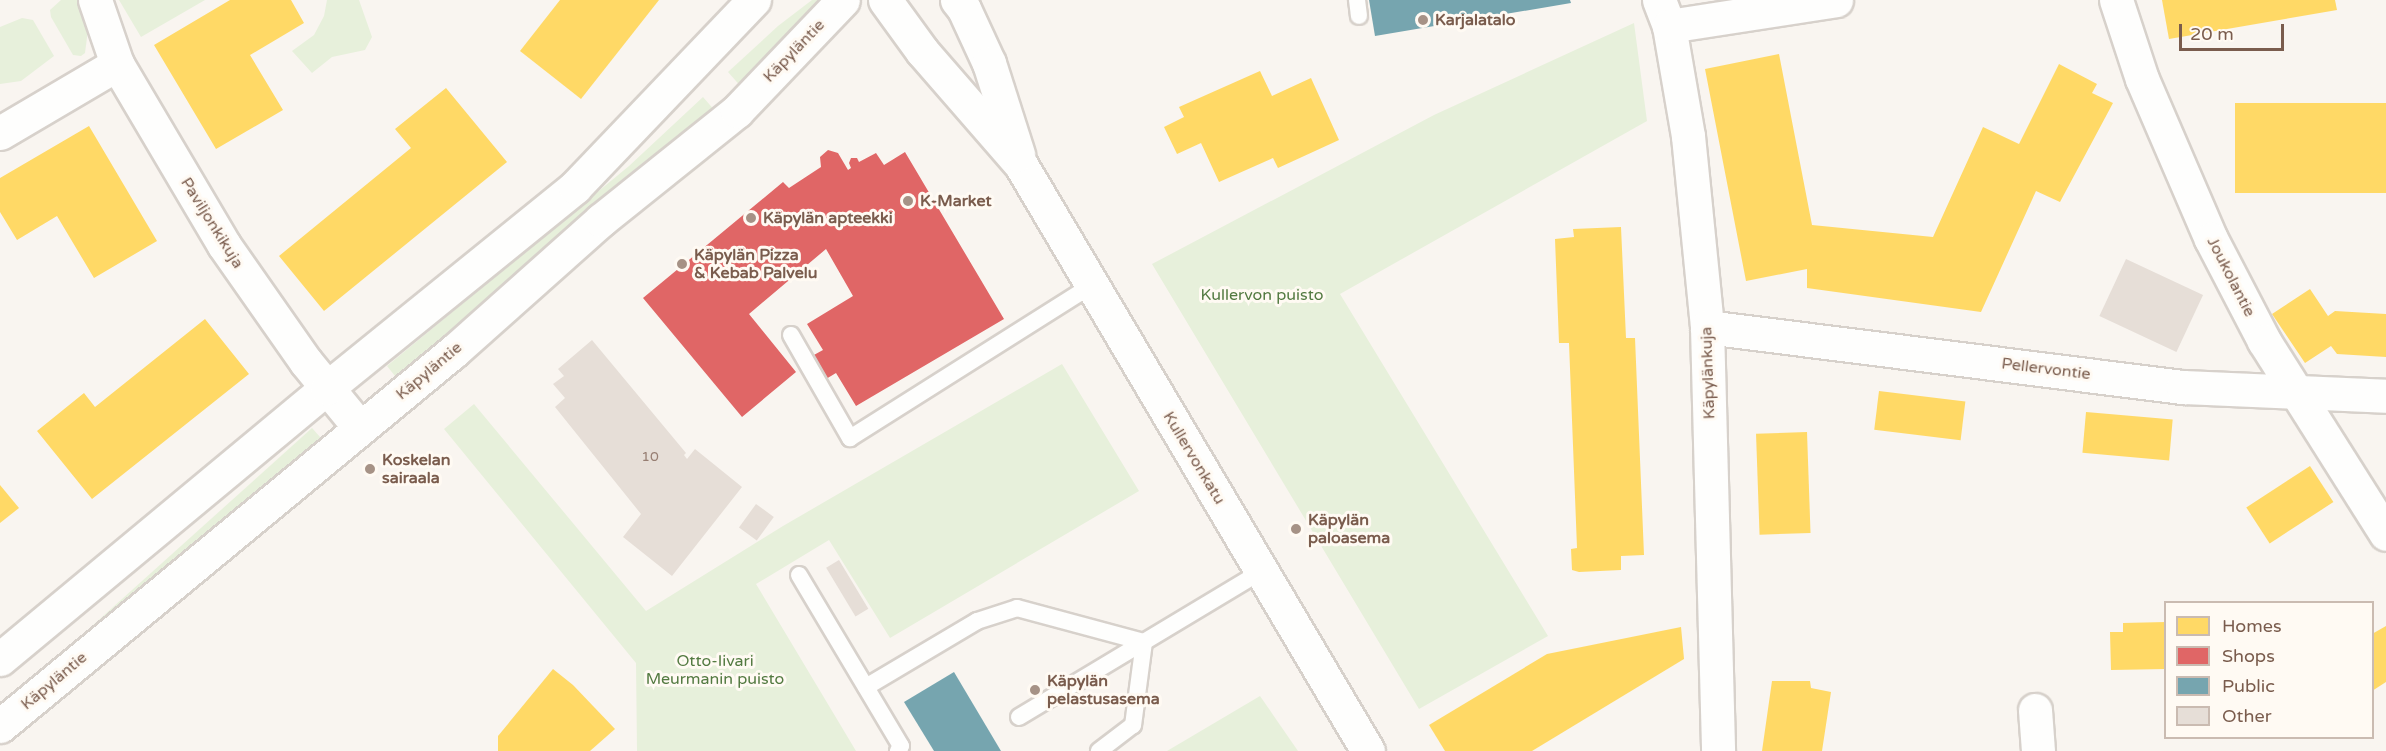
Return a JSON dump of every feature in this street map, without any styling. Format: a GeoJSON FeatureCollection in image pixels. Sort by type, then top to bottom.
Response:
{"type":"FeatureCollection","features":[{"type":"Feature","properties":{"kind":"main road","name":"Paviljonkikuja"},"geometry":{"type":"LineString","coordinates":[[95,0],[117,64],[224,245],[327,388],[360,428]]}},
{"type":"Feature","properties":{"kind":"main road"},"geometry":{"type":"LineString","coordinates":[[0,659],[327,388],[575,187],[754,0]]}},
{"type":"Feature","properties":{"kind":"main road","name":"Käpyläntie"},"geometry":{"type":"LineString","coordinates":[[0,726],[454,351],[601,220],[737,111],[843,0]]}},
{"type":"Feature","properties":{"kind":"main road","name":"Kullervonkatu"},"geometry":{"type":"LineString","coordinates":[[885,0],[922,51],[1021,165],[1368,751]]}},
{"type":"Feature","properties":{"kind":"main road","name":"Kullervonkatu"},"geometry":{"type":"LineString","coordinates":[[957,0],[964,9],[990,63],[1021,165]]}},
{"type":"Feature","properties":{"kind":"main road"},"geometry":{"type":"LineString","coordinates":[[1664,13],[1836,0]]}},
{"type":"Feature","properties":{"kind":"main road","name":"Joukolantie"},"geometry":{"type":"LineString","coordinates":[[2116,0],[2142,79],[2211,239],[2264,341],[2386,534]]}},
{"type":"Feature","properties":{"kind":"main road","name":"Käpylänkuja"},"geometry":{"type":"LineString","coordinates":[[1664,13],[1689,142],[1707,327],[1718,751]]}},
{"type":"Feature","properties":{"kind":"main road"},"geometry":{"type":"LineString","coordinates":[[0,133],[117,64]]}},
{"type":"Feature","properties":{"kind":"main road","name":"Pellervontie"},"geometry":{"type":"LineString","coordinates":[[1707,327],[2183,387],[2253,392],[2294,391],[2386,396]]}},
{"type":"Feature","properties":{"kind":"main road"},"geometry":{"type":"LineString","coordinates":[[2035,710],[2038,751]]}},
{"type":"Feature","properties":{"kind":"lane"},"geometry":{"type":"LineString","coordinates":[[791,335],[850,438],[1092,285]]}},
{"type":"Feature","properties":{"kind":"lane"},"geometry":{"type":"LineString","coordinates":[[1019,717],[1262,572]]}},
{"type":"Feature","properties":{"kind":"lane"},"geometry":{"type":"LineString","coordinates":[[799,575],[901,746],[898,751]]}},
{"type":"Feature","properties":{"kind":"lane"},"geometry":{"type":"LineString","coordinates":[[866,687],[977,621],[1017,608],[1144,642]]}},
{"type":"Feature","properties":{"kind":"lane"},"geometry":{"type":"LineString","coordinates":[[1099,751],[1133,725],[1144,642]]}},
{"type":"Feature","properties":{"kind":"green space"},"geometry":{"type":"Polygon","coordinates":[[[61,0],[81,0],[89,22],[85,53],[81,56],[73,55],[51,17],[50,10],[61,0]]]}},
{"type":"Feature","properties":{"kind":"green space"},"geometry":{"type":"Polygon","coordinates":[[[119,0],[205,0],[141,37],[119,0]]]}},
{"type":"Feature","properties":{"kind":"green space"},"geometry":{"type":"Polygon","coordinates":[[[327,0],[359,0],[372,37],[365,50],[332,57],[312,73],[292,51],[314,35],[324,16],[327,0]]]}},
{"type":"Feature","properties":{"kind":"green space"},"geometry":{"type":"Polygon","coordinates":[[[812,0],[823,0],[743,89],[728,72],[778,26],[812,0]]]}},
{"type":"Feature","properties":{"kind":"green space"},"geometry":{"type":"Polygon","coordinates":[[[22,18],[33,20],[54,56],[21,81],[0,84],[0,27],[22,18]]]}},
{"type":"Feature","properties":{"kind":"green space","name":"Kullervon puisto"},"geometry":{"type":"Polygon","coordinates":[[[1634,23],[1647,121],[1340,294],[1548,636],[1419,709],[1152,264],[1434,115],[1634,23]]]}},
{"type":"Feature","properties":{"kind":"green space"},"geometry":{"type":"Polygon","coordinates":[[[703,97],[716,112],[395,376],[387,366],[629,166],[703,97]]]}},
{"type":"Feature","properties":{"kind":"green space","name":"Otto-Iivari Meurmanin puisto"},"geometry":{"type":"Polygon","coordinates":[[[1062,364],[1139,491],[890,638],[829,540],[756,584],[856,751],[637,751],[636,663],[444,429],[474,404],[646,611],[783,526],[1062,364]]]}},
{"type":"Feature","properties":{"kind":"green space"},"geometry":{"type":"Polygon","coordinates":[[[312,428],[321,438],[20,708],[12,698],[312,428]]]}},
{"type":"Feature","properties":{"kind":"green space"},"geometry":{"type":"Polygon","coordinates":[[[1260,696],[1298,751],[1167,751],[1260,696]]]}},
{"type":"Feature","properties":{"kind":"building: Homes"},"geometry":{"type":"Polygon","coordinates":[[[230,0],[291,0],[304,23],[250,55],[283,110],[216,149],[154,45],[230,0]]]}},
{"type":"Feature","properties":{"kind":"building: Homes"},"geometry":{"type":"Polygon","coordinates":[[[560,0],[659,0],[581,99],[520,51],[560,0]]]}},
{"type":"Feature","properties":{"kind":"building: Homes"},"geometry":{"type":"Polygon","coordinates":[[[2162,0],[2335,0],[2337,10],[2169,39],[2162,0]]]}},
{"type":"Feature","properties":{"kind":"building: Homes"},"geometry":{"type":"Polygon","coordinates":[[[1779,54],[1812,225],[1933,237],[1983,127],[2019,144],[2059,64],[2097,84],[2092,93],[2113,103],[2060,202],[2036,191],[1981,312],[1807,288],[1807,269],[1746,281],[1705,69],[1779,54]]]}},
{"type":"Feature","properties":{"kind":"building: Homes"},"geometry":{"type":"Polygon","coordinates":[[[1260,71],[1272,96],[1311,78],[1339,140],[1278,168],[1273,158],[1219,182],[1201,143],[1177,154],[1164,127],[1184,117],[1179,107],[1260,71]]]}},
{"type":"Feature","properties":{"kind":"building: Homes"},"geometry":{"type":"Polygon","coordinates":[[[446,88],[507,162],[324,311],[279,256],[411,148],[395,129],[446,88]]]}},
{"type":"Feature","properties":{"kind":"building: Homes"},"geometry":{"type":"Polygon","coordinates":[[[2235,103],[2386,103],[2386,193],[2235,193],[2235,103]]]}},
{"type":"Feature","properties":{"kind":"building: Homes"},"geometry":{"type":"Polygon","coordinates":[[[89,126],[157,241],[94,278],[57,216],[17,240],[0,212],[0,178],[89,126]]]}},
{"type":"Feature","properties":{"kind":"building: Homes"},"geometry":{"type":"Polygon","coordinates":[[[1621,227],[1626,338],[1635,338],[1644,555],[1621,556],[1621,570],[1579,572],[1572,570],[1571,549],[1577,548],[1569,343],[1559,343],[1555,239],[1574,237],[1573,229],[1621,227]]]}},
{"type":"Feature","properties":{"kind":"building: Homes"},"geometry":{"type":"Polygon","coordinates":[[[2310,289],[2328,316],[2335,311],[2386,314],[2386,357],[2337,354],[2331,346],[2305,363],[2272,314],[2310,289]]]}},
{"type":"Feature","properties":{"kind":"building: Homes"},"geometry":{"type":"Polygon","coordinates":[[[205,319],[249,374],[92,499],[37,431],[84,393],[95,407],[205,319]]]}},
{"type":"Feature","properties":{"kind":"building: Homes"},"geometry":{"type":"Polygon","coordinates":[[[1879,391],[1965,402],[1961,440],[1874,430],[1879,391]]]}},
{"type":"Feature","properties":{"kind":"building: Homes"},"geometry":{"type":"Polygon","coordinates":[[[2086,412],[2173,420],[2169,460],[2082,453],[2086,412]]]}},
{"type":"Feature","properties":{"kind":"building: Homes"},"geometry":{"type":"Polygon","coordinates":[[[1807,432],[1811,533],[1760,535],[1756,434],[1807,432]]]}},
{"type":"Feature","properties":{"kind":"building: Homes"},"geometry":{"type":"Polygon","coordinates":[[[2310,466],[2333,502],[2270,543],[2246,507],[2310,466]]]}},
{"type":"Feature","properties":{"kind":"building: Homes"},"geometry":{"type":"Polygon","coordinates":[[[0,485],[19,508],[0,523],[0,485]]]}},
{"type":"Feature","properties":{"kind":"building: Homes"},"geometry":{"type":"Polygon","coordinates":[[[2164,622],[2164,669],[2111,670],[2110,632],[2123,632],[2123,623],[2164,622]]]}},
{"type":"Feature","properties":{"kind":"building: Homes"},"geometry":{"type":"Polygon","coordinates":[[[2386,626],[2386,682],[2374,690],[2374,633],[2386,626]]]}},
{"type":"Feature","properties":{"kind":"building: Homes"},"geometry":{"type":"Polygon","coordinates":[[[1681,627],[1684,659],[1532,751],[1445,751],[1429,725],[1547,654],[1681,627]]]}},
{"type":"Feature","properties":{"kind":"building: Homes"},"geometry":{"type":"Polygon","coordinates":[[[553,669],[573,685],[615,729],[590,751],[498,751],[498,736],[553,669]]]}},
{"type":"Feature","properties":{"kind":"building: Homes"},"geometry":{"type":"Polygon","coordinates":[[[1772,681],[1810,681],[1811,688],[1831,692],[1822,751],[1762,751],[1772,681]]]}},
{"type":"Feature","properties":{"kind":"building: Shops"},"geometry":{"type":"Polygon","coordinates":[[[828,150],[838,153],[848,170],[851,168],[849,163],[851,158],[857,158],[859,162],[876,153],[884,165],[905,152],[1004,319],[856,406],[836,373],[826,379],[812,356],[823,350],[807,324],[853,296],[826,249],[749,314],[796,372],[742,417],[643,298],[783,182],[789,188],[821,167],[820,157],[828,150]]]}},
{"type":"Feature","properties":{"kind":"building: Public","name":"Karjalatalo"},"geometry":{"type":"Polygon","coordinates":[[[1369,0],[1570,0],[1571,3],[1375,36],[1369,0]]]}},
{"type":"Feature","properties":{"kind":"building: Public"},"geometry":{"type":"Polygon","coordinates":[[[954,672],[1001,751],[934,751],[904,702],[954,672]]]}},
{"type":"Feature","properties":{"kind":"building: Other"},"geometry":{"type":"Polygon","coordinates":[[[2126,259],[2203,295],[2176,352],[2099,316],[2126,259]]]}},
{"type":"Feature","properties":{"kind":"building: Other"},"geometry":{"type":"Polygon","coordinates":[[[592,340],[686,453],[684,455],[687,459],[695,449],[742,487],[672,576],[623,537],[641,514],[555,407],[565,398],[553,384],[564,376],[558,369],[592,340]]]}},
{"type":"Feature","properties":{"kind":"building: Other"},"geometry":{"type":"Polygon","coordinates":[[[756,504],[774,517],[757,540],[739,527],[756,504]]]}},
{"type":"Feature","properties":{"kind":"building: Other"},"geometry":{"type":"Polygon","coordinates":[[[839,560],[868,609],[855,617],[826,568],[839,560]]]}},
{"type":"Feature","properties":{"kind":"place","name":"Karjalatalo"},"geometry":{"type":"Point","coordinates":[1423,20]}},
{"type":"Feature","properties":{"kind":"place","name":"K-Market"},"geometry":{"type":"Point","coordinates":[908,201]}},
{"type":"Feature","properties":{"kind":"place","name":"Käpylän apteekki"},"geometry":{"type":"Point","coordinates":[751,218]}},
{"type":"Feature","properties":{"kind":"place","name":"Käpylän Pizza & Kebab Palvelu"},"geometry":{"type":"Point","coordinates":[682,264]}},
{"type":"Feature","properties":{"kind":"place","name":"Koskelan sairaala"},"geometry":{"type":"Point","coordinates":[370,469]}},
{"type":"Feature","properties":{"kind":"place","name":"Käpylän paloasema"},"geometry":{"type":"Point","coordinates":[1296,529]}},
{"type":"Feature","properties":{"kind":"place","name":"Käpylän pelastusasema"},"geometry":{"type":"Point","coordinates":[1035,690]}}]}
